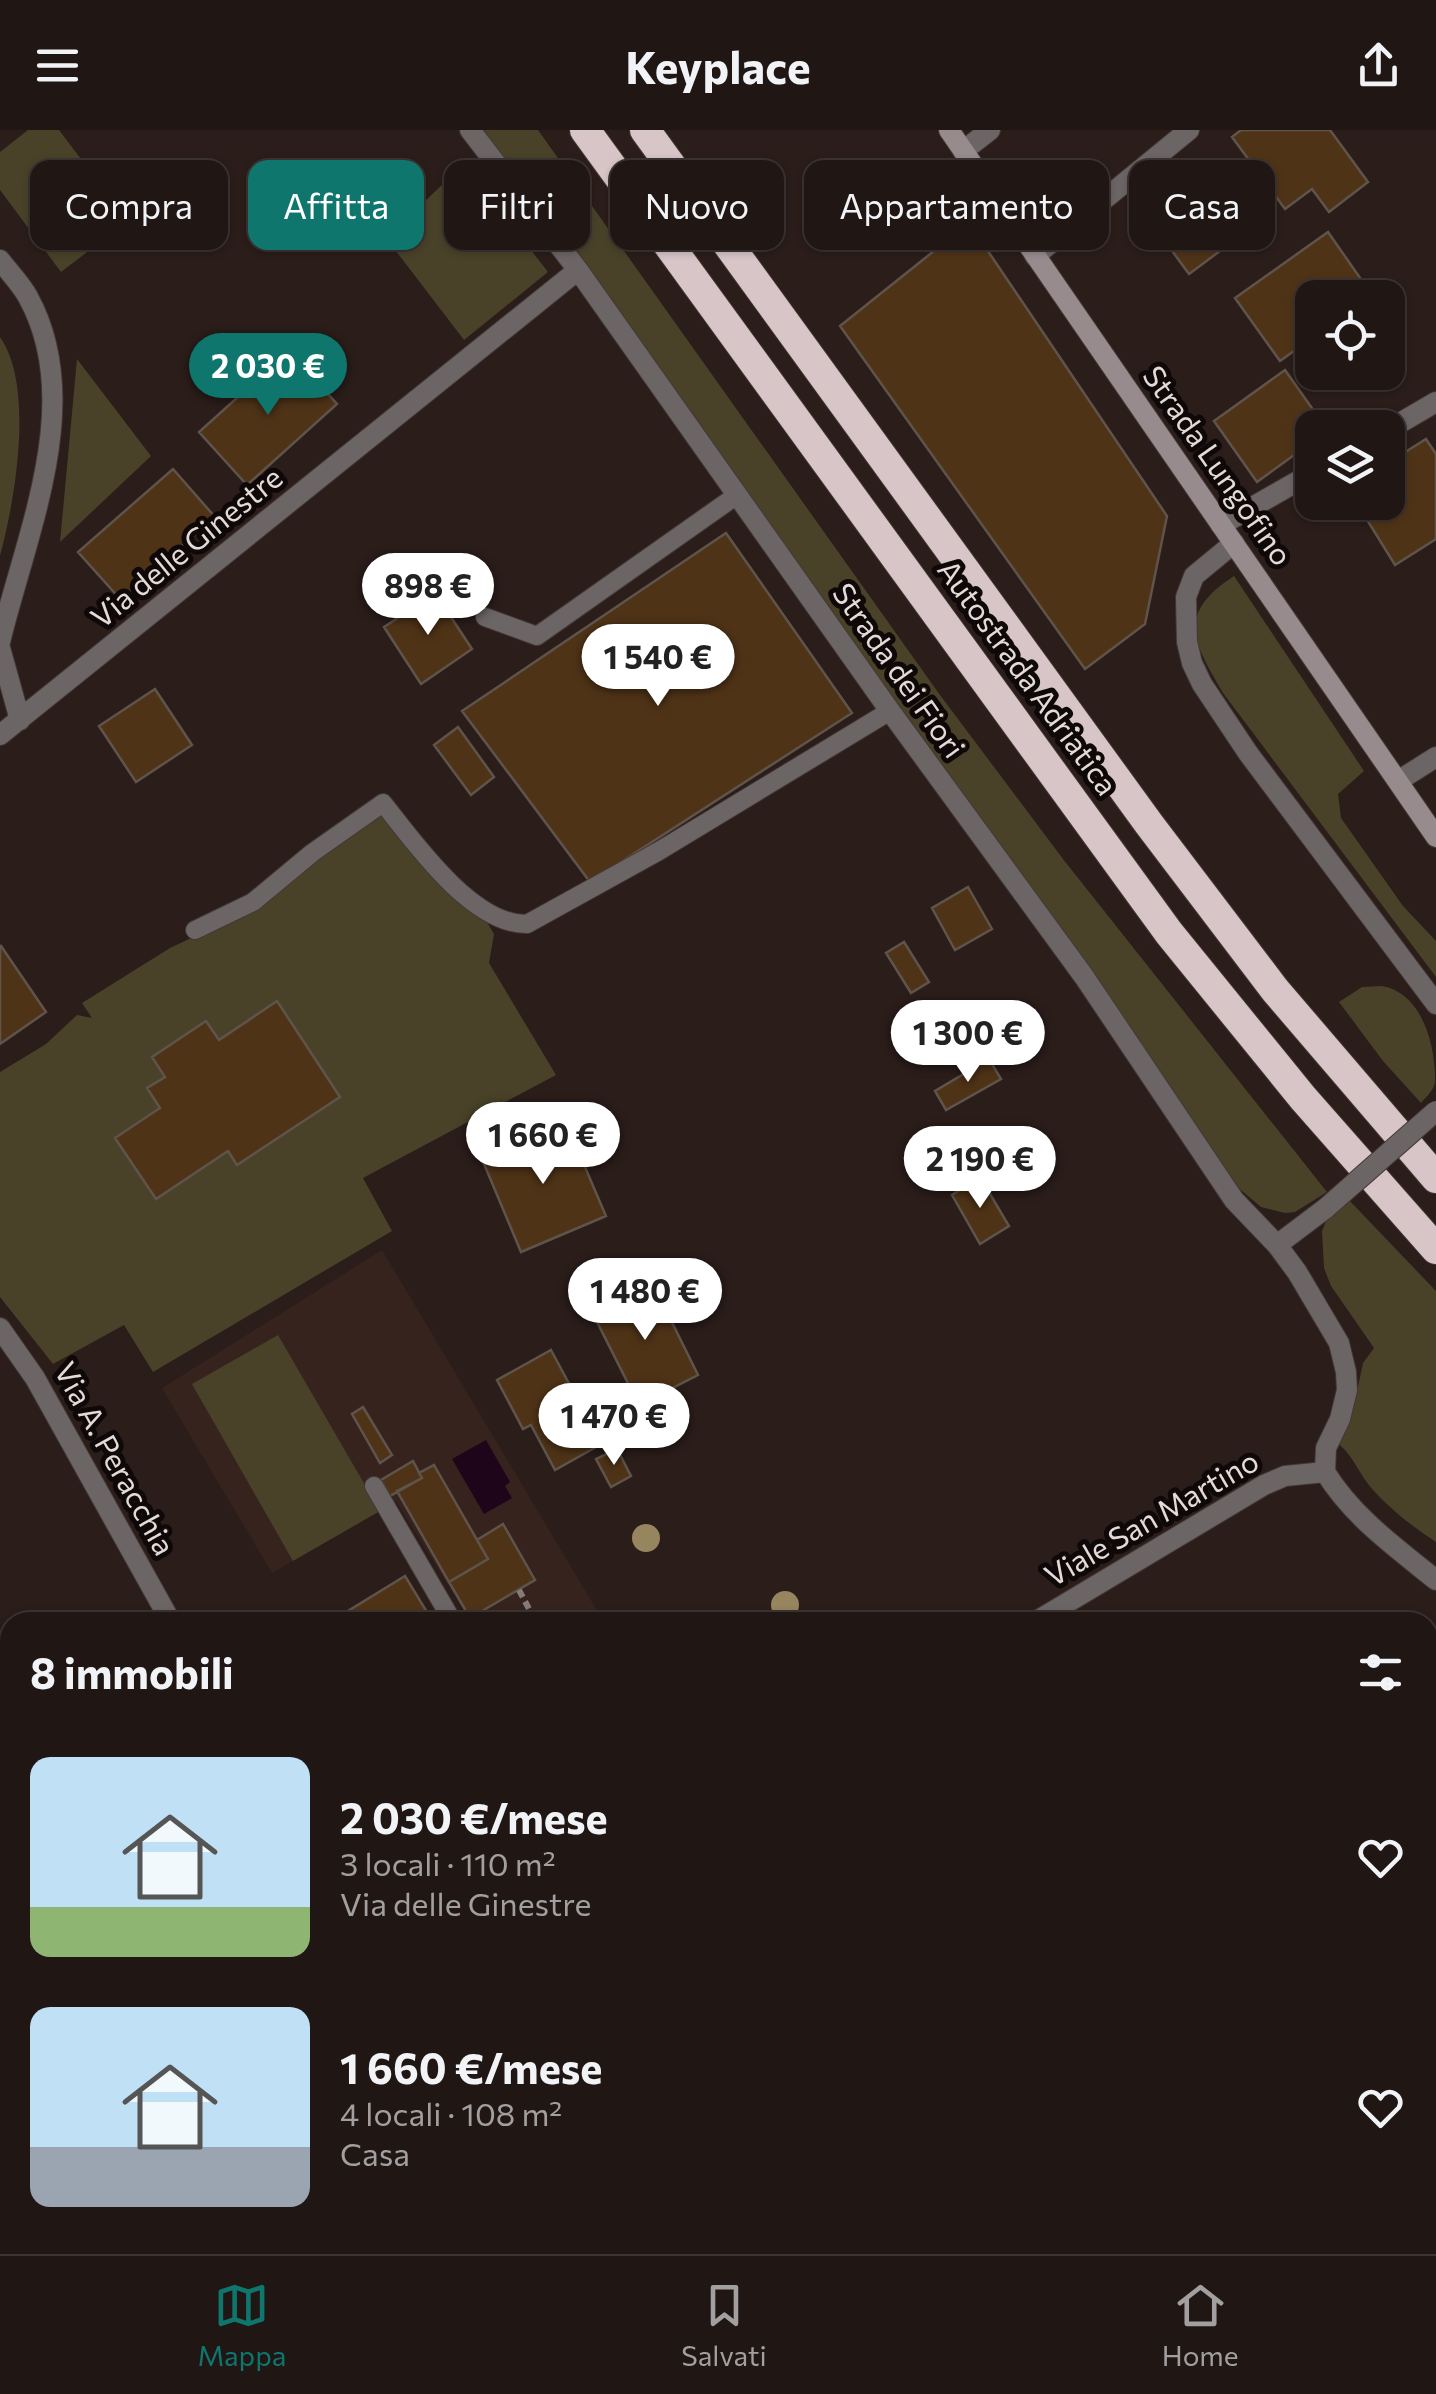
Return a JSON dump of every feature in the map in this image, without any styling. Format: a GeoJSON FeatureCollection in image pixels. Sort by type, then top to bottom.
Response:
{"type":"FeatureCollection","features":[{"type":"Feature","properties":{"kind":"highway","name":"Autostrada Adriatica"},"geometry":{"type":"LineString","coordinates":[[585,130],[1170,933],[1303,1098],[1436,1249]]}},
{"type":"Feature","properties":{"kind":"highway","name":"Autostrada Adriatica"},"geometry":{"type":"LineString","coordinates":[[644,130],[1183,869],[1295,1015],[1436,1178]]}},
{"type":"Feature","properties":{"kind":"main road","name":"Strada Lungofino"},"geometry":{"type":"LineString","coordinates":[[949,130],[1436,836]]}},
{"type":"Feature","properties":{"kind":"street","name":"Strada dei Fiori"},"geometry":{"type":"LineString","coordinates":[[470,130],[578,270],[890,712],[1085,978],[1234,1200],[1277,1245]]}},
{"type":"Feature","properties":{"kind":"street"},"geometry":{"type":"LineString","coordinates":[[963,151],[990,130]]}},
{"type":"Feature","properties":{"kind":"street"},"geometry":{"type":"LineString","coordinates":[[1036,256],[1189,130]]}},
{"type":"Feature","properties":{"kind":"street"},"geometry":{"type":"LineString","coordinates":[[0,260],[28,295],[46,339],[55,404],[48,455],[0,645],[20,720]]}},
{"type":"Feature","properties":{"kind":"street","name":"Via delle Ginestre"},"geometry":{"type":"LineString","coordinates":[[0,736],[578,270]]}},
{"type":"Feature","properties":{"kind":"street"},"geometry":{"type":"LineString","coordinates":[[1405,420],[1436,402]]}},
{"type":"Feature","properties":{"kind":"street"},"geometry":{"type":"LineString","coordinates":[[1221,525],[1295,483]]}},
{"type":"Feature","properties":{"kind":"street"},"geometry":{"type":"LineString","coordinates":[[1234,543],[1194,576],[1186,597],[1186,642],[1192,663],[1248,753],[1436,1004]]}},
{"type":"Feature","properties":{"kind":"street"},"geometry":{"type":"LineString","coordinates":[[1398,781],[1436,757]]}},
{"type":"Feature","properties":{"kind":"street"},"geometry":{"type":"LineString","coordinates":[[1436,1111],[1326,1208],[1277,1245],[1339,1344],[1346,1372],[1347,1390],[1340,1419],[1326,1448],[1325,1472],[1373,1529],[1436,1580]]}},
{"type":"Feature","properties":{"kind":"street","name":"Via A. Peracchia"},"geometry":{"type":"LineString","coordinates":[[0,1328],[36,1378],[165,1612]]}},
{"type":"Feature","properties":{"kind":"street","name":"Viale San Martino"},"geometry":{"type":"LineString","coordinates":[[1052,1612],[1264,1484],[1285,1476],[1325,1472]]}},
{"type":"Feature","properties":{"kind":"lane"},"geometry":{"type":"LineString","coordinates":[[486,617],[538,636],[737,496]]}},
{"type":"Feature","properties":{"kind":"lane"},"geometry":{"type":"LineString","coordinates":[[195,930],[253,902],[312,853],[383,803],[442,874],[465,895],[503,918],[527,924],[659,851],[890,712]]}},
{"type":"Feature","properties":{"kind":"lane"},"geometry":{"type":"LineString","coordinates":[[374,1486],[447,1612]]}},
{"type":"Feature","properties":{"kind":"path"},"geometry":{"type":"LineString","coordinates":[[519,1590],[531,1612]]}},
{"type":"Feature","properties":{"kind":"shaded area"},"geometry":{"type":"Polygon","coordinates":[[[28,130],[59,130],[82,160],[30,160],[30,230],[0,190],[0,152],[28,130]]]}},
{"type":"Feature","properties":{"kind":"shaded area"},"geometry":{"type":"Polygon","coordinates":[[[482,130],[538,130],[559,160],[504,160],[482,130]]]}},
{"type":"Feature","properties":{"kind":"shaded area"},"geometry":{"type":"Polygon","coordinates":[[[444,183],[444,250],[531,250],[548,272],[464,340],[395,250],[424,250],[424,202],[444,183]]]}},
{"type":"Feature","properties":{"kind":"shaded area"},"geometry":{"type":"Polygon","coordinates":[[[590,203],[610,231],[610,250],[623,250],[940,695],[1063,859],[1327,1192],[1295,1212],[1261,1207],[1236,1186],[1130,1028],[569,250],[590,250],[590,203]]]}},
{"type":"Feature","properties":{"kind":"shaded area"},"geometry":{"type":"Polygon","coordinates":[[[45,250],[90,250],[61,272],[45,250]]]}},
{"type":"Feature","properties":{"kind":"shaded area"},"geometry":{"type":"Polygon","coordinates":[[[0,337],[11,358],[17,384],[19,444],[0,556],[0,337]]]}},
{"type":"Feature","properties":{"kind":"shaded area"},"geometry":{"type":"Polygon","coordinates":[[[77,359],[151,456],[60,542],[77,359]]]}},
{"type":"Feature","properties":{"kind":"shaded area"},"geometry":{"type":"Polygon","coordinates":[[[1234,576],[1364,771],[1338,794],[1341,818],[1403,906],[1436,941],[1436,977],[1223,693],[1204,659],[1198,644],[1197,617],[1203,603],[1234,576]]]}},
{"type":"Feature","properties":{"kind":"shaded area"},"geometry":{"type":"Polygon","coordinates":[[[380,811],[478,907],[494,934],[489,963],[556,1075],[363,1178],[392,1231],[153,1372],[124,1325],[53,1364],[0,1297],[0,1072],[46,1044],[77,1015],[92,1018],[82,1003],[170,948],[246,912],[380,811]]]}},
{"type":"Feature","properties":{"kind":"shaded area"},"geometry":{"type":"Polygon","coordinates":[[[1382,986],[1407,999],[1417,1010],[1429,1037],[1435,1083],[1421,1103],[1383,1061],[1339,1002],[1362,987],[1382,986]]]}},
{"type":"Feature","properties":{"kind":"shaded area"},"geometry":{"type":"Polygon","coordinates":[[[1348,1199],[1436,1291],[1436,1542],[1368,1485],[1339,1444],[1353,1410],[1363,1363],[1374,1348],[1331,1286],[1324,1268],[1322,1231],[1327,1219],[1348,1199]]]}},
{"type":"Feature","properties":{"kind":"shaded area"},"geometry":{"type":"Polygon","coordinates":[[[382,1250],[598,1612],[465,1612],[396,1501],[272,1573],[162,1388],[382,1250]]]}},
{"type":"Feature","properties":{"kind":"shaded area"},"geometry":{"type":"Polygon","coordinates":[[[278,1335],[380,1511],[293,1561],[192,1384],[278,1335]]]}},
{"type":"Feature","properties":{"kind":"shaded area"},"geometry":{"type":"Polygon","coordinates":[[[486,1440],[510,1482],[505,1486],[512,1498],[484,1514],[452,1459],[486,1440]]]}},
{"type":"Feature","properties":{"kind":"building"},"geometry":{"type":"Polygon","coordinates":[[[1241,130],[1330,130],[1368,182],[1329,212],[1312,189],[1285,209],[1275,195],[1275,160],[1249,160],[1232,137],[1241,130]]]}},
{"type":"Feature","properties":{"kind":"building"},"geometry":{"type":"Polygon","coordinates":[[[1328,232],[1362,280],[1295,280],[1295,350],[1280,361],[1235,298],[1328,232]]]}},
{"type":"Feature","properties":{"kind":"building"},"geometry":{"type":"Polygon","coordinates":[[[935,250],[987,250],[1167,516],[1145,624],[1085,669],[840,326],[935,250]]]}},
{"type":"Feature","properties":{"kind":"building"},"geometry":{"type":"Polygon","coordinates":[[[1171,250],[1221,250],[1189,274],[1171,250]]]}},
{"type":"Feature","properties":{"kind":"building"},"geometry":{"type":"Polygon","coordinates":[[[289,351],[337,404],[247,485],[199,432],[289,351]]]}},
{"type":"Feature","properties":{"kind":"building"},"geometry":{"type":"Polygon","coordinates":[[[1285,370],[1295,390],[1299,390],[1313,410],[1295,410],[1295,454],[1257,482],[1214,421],[1285,370]]]}},
{"type":"Feature","properties":{"kind":"building"},"geometry":{"type":"Polygon","coordinates":[[[1426,439],[1436,454],[1436,539],[1395,565],[1367,520],[1405,520],[1405,452],[1426,439]]]}},
{"type":"Feature","properties":{"kind":"building"},"geometry":{"type":"Polygon","coordinates":[[[173,469],[215,517],[121,600],[78,552],[173,469]]]}},
{"type":"Feature","properties":{"kind":"building"},"geometry":{"type":"Polygon","coordinates":[[[726,533],[852,713],[590,882],[462,711],[726,533]]]}},
{"type":"Feature","properties":{"kind":"building"},"geometry":{"type":"Polygon","coordinates":[[[435,593],[472,649],[421,684],[384,627],[435,593]]]}},
{"type":"Feature","properties":{"kind":"building"},"geometry":{"type":"Polygon","coordinates":[[[155,689],[192,745],[136,782],[99,726],[155,689]]]}},
{"type":"Feature","properties":{"kind":"building"},"geometry":{"type":"Polygon","coordinates":[[[458,727],[494,777],[471,795],[434,745],[458,727]]]}},
{"type":"Feature","properties":{"kind":"building"},"geometry":{"type":"Polygon","coordinates":[[[968,887],[992,929],[955,950],[932,908],[968,887]]]}},
{"type":"Feature","properties":{"kind":"building"},"geometry":{"type":"Polygon","coordinates":[[[904,942],[929,982],[911,993],[886,953],[904,942]]]}},
{"type":"Feature","properties":{"kind":"building"},"geometry":{"type":"Polygon","coordinates":[[[0,947],[46,1012],[0,1044],[0,947]]]}},
{"type":"Feature","properties":{"kind":"building"},"geometry":{"type":"Polygon","coordinates":[[[277,1001],[340,1097],[237,1165],[228,1151],[156,1199],[115,1138],[160,1108],[147,1088],[165,1077],[152,1057],[206,1021],[219,1040],[277,1001]]]}},
{"type":"Feature","properties":{"kind":"building"},"geometry":{"type":"Polygon","coordinates":[[[989,1059],[1001,1079],[946,1110],[935,1091],[989,1059]]]}},
{"type":"Feature","properties":{"kind":"building"},"geometry":{"type":"Polygon","coordinates":[[[567,1125],[606,1216],[521,1252],[479,1152],[506,1140],[510,1149],[567,1125]]]}},
{"type":"Feature","properties":{"kind":"building"},"geometry":{"type":"Polygon","coordinates":[[[980,1177],[1009,1226],[980,1244],[952,1195],[980,1177]]]}},
{"type":"Feature","properties":{"kind":"building"},"geometry":{"type":"Polygon","coordinates":[[[652,1282],[698,1375],[639,1405],[592,1312],[652,1282]]]}},
{"type":"Feature","properties":{"kind":"building"},"geometry":{"type":"Polygon","coordinates":[[[551,1350],[573,1391],[583,1385],[612,1438],[555,1470],[531,1425],[523,1429],[497,1380],[551,1350]]]}},
{"type":"Feature","properties":{"kind":"building"},"geometry":{"type":"Polygon","coordinates":[[[363,1407],[392,1455],[380,1463],[352,1414],[363,1407]]]}},
{"type":"Feature","properties":{"kind":"building"},"geometry":{"type":"Polygon","coordinates":[[[617,1449],[631,1476],[611,1487],[596,1459],[617,1449]]]}},
{"type":"Feature","properties":{"kind":"building"},"geometry":{"type":"Polygon","coordinates":[[[413,1461],[422,1478],[390,1496],[381,1480],[413,1461]]]}},
{"type":"Feature","properties":{"kind":"building"},"geometry":{"type":"Polygon","coordinates":[[[434,1465],[488,1559],[449,1582],[397,1491],[422,1478],[419,1473],[434,1465]]]}},
{"type":"Feature","properties":{"kind":"building"},"geometry":{"type":"Polygon","coordinates":[[[503,1524],[535,1580],[480,1612],[466,1612],[449,1582],[488,1559],[477,1540],[503,1524]]]}},
{"type":"Feature","properties":{"kind":"building"},"geometry":{"type":"Polygon","coordinates":[[[405,1576],[427,1612],[346,1612],[405,1576]]]}}]}
